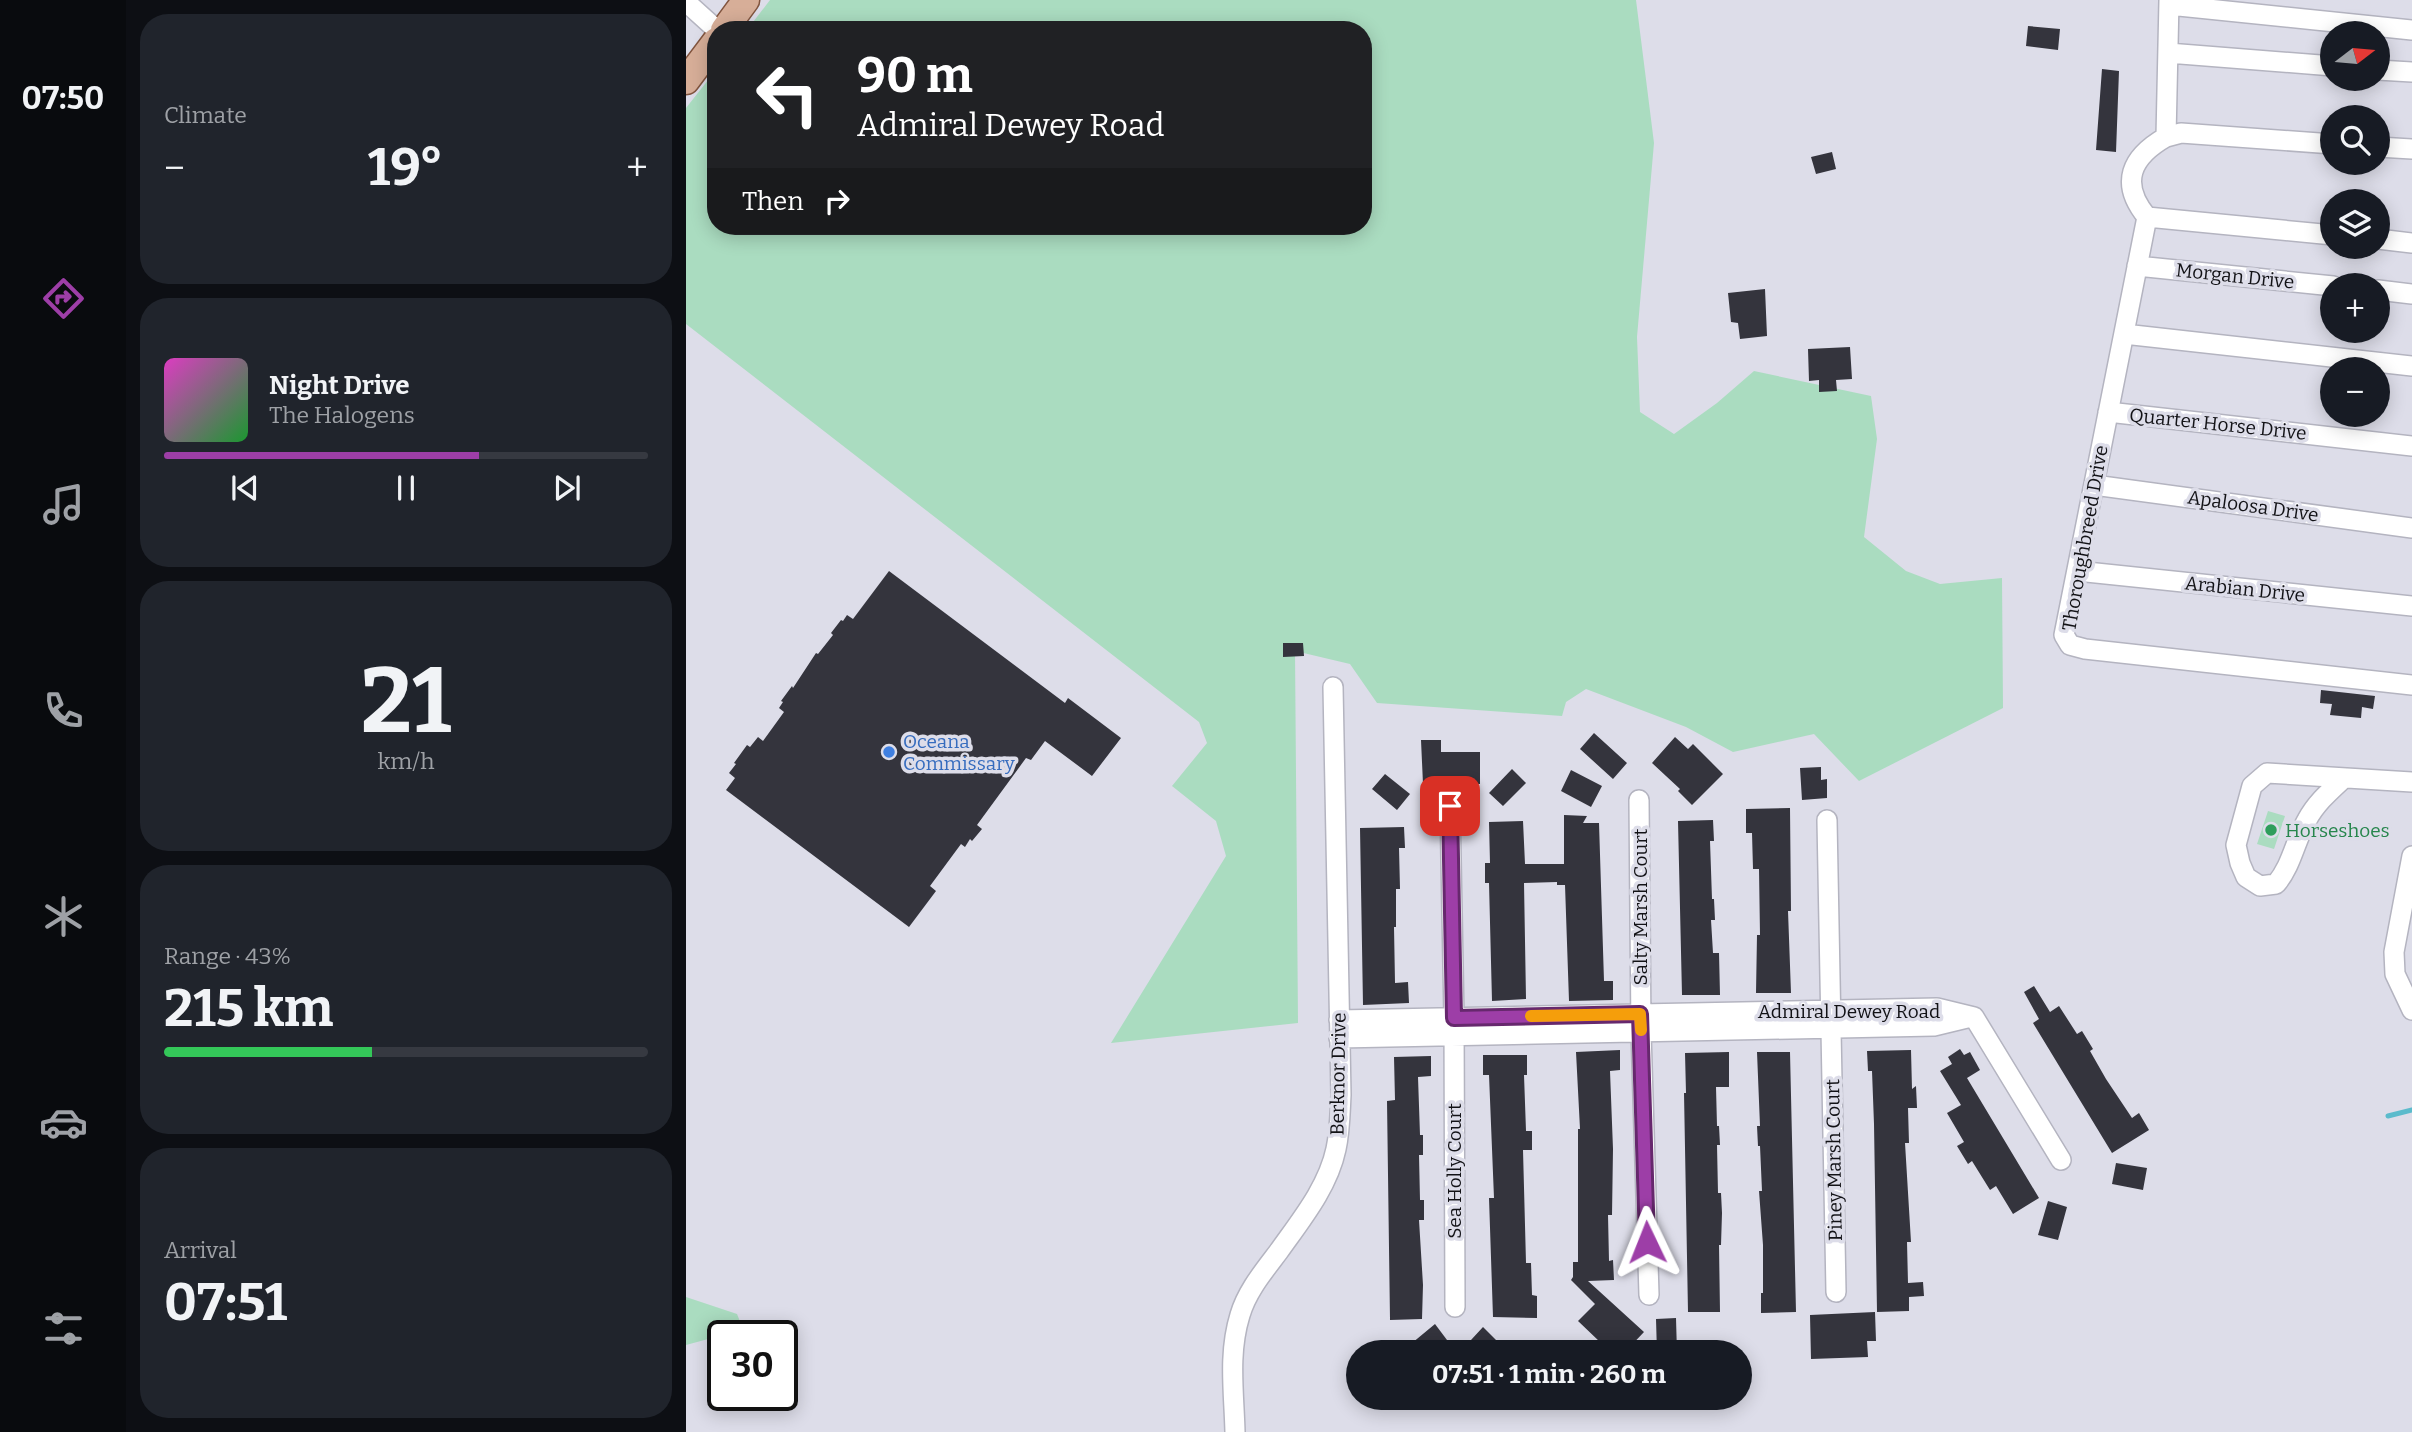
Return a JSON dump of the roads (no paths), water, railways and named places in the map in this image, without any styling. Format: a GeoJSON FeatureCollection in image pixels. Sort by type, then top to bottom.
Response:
{"type":"FeatureCollection","features":[{"type":"Feature","properties":{"kind":"main road"},"geometry":{"type":"LineString","coordinates":[[731,21],[746,0]]}},
{"type":"Feature","properties":{"kind":"main road"},"geometry":{"type":"LineString","coordinates":[[686,81],[707,53]]}},
{"type":"Feature","properties":{"kind":"street"},"geometry":{"type":"LineString","coordinates":[[686,2],[707,21]]}},
{"type":"Feature","properties":{"kind":"street"},"geometry":{"type":"LineString","coordinates":[[2166,137],[2169,2],[2412,30]]}},
{"type":"Feature","properties":{"kind":"street"},"geometry":{"type":"LineString","coordinates":[[2168,53],[2320,65]]}},
{"type":"Feature","properties":{"kind":"street"},"geometry":{"type":"LineString","coordinates":[[2390,71],[2412,72]]}},
{"type":"Feature","properties":{"kind":"street"},"geometry":{"type":"LineString","coordinates":[[2320,143],[2181,133],[2166,137],[2151,146],[2134,163],[2131,183],[2136,204],[2147,217],[2320,234]]}},
{"type":"Feature","properties":{"kind":"street"},"geometry":{"type":"LineString","coordinates":[[2390,148],[2412,149]]}},
{"type":"Feature","properties":{"kind":"street","name":"Thoroughbreed Drive"},"geometry":{"type":"LineString","coordinates":[[2147,217],[2064,635],[2070,645],[2085,649],[2412,685]]}},
{"type":"Feature","properties":{"kind":"street"},"geometry":{"type":"LineString","coordinates":[[2390,240],[2412,243]]}},
{"type":"Feature","properties":{"kind":"street","name":"Morgan Drive"},"geometry":{"type":"LineString","coordinates":[[2137,266],[2320,285]]}},
{"type":"Feature","properties":{"kind":"street"},"geometry":{"type":"LineString","coordinates":[[2390,291],[2412,293]]}},
{"type":"Feature","properties":{"kind":"street"},"geometry":{"type":"LineString","coordinates":[[2123,334],[2412,366]]}},
{"type":"Feature","properties":{"kind":"street","name":"Quarter Horse Drive"},"geometry":{"type":"LineString","coordinates":[[2108,412],[2412,446]]}},
{"type":"Feature","properties":{"kind":"street","name":"Apaloosa Drive"},"geometry":{"type":"LineString","coordinates":[[2094,485],[2412,528]]}},
{"type":"Feature","properties":{"kind":"street","name":"Arabian Drive"},"geometry":{"type":"LineString","coordinates":[[2077,571],[2412,606]]}},
{"type":"Feature","properties":{"kind":"street","name":"Berknor Drive"},"geometry":{"type":"LineString","coordinates":[[1235,1432],[1231,1372],[1240,1313],[1257,1280],[1318,1194],[1336,1151],[1341,1095],[1333,687]]}},
{"type":"Feature","properties":{"kind":"street"},"geometry":{"type":"LineString","coordinates":[[2344,778],[2319,802],[2306,821],[2286,873],[2276,884],[2260,886],[2246,877],[2236,845],[2252,786],[2266,773],[2412,782]]}},
{"type":"Feature","properties":{"kind":"street","name":"Salty Marsh Court"},"geometry":{"type":"LineString","coordinates":[[1639,800],[1641,1023],[1649,1295]]}},
{"type":"Feature","properties":{"kind":"street","name":"Sea Holly Court"},"geometry":{"type":"LineString","coordinates":[[1450,806],[1455,1307]]}},
{"type":"Feature","properties":{"kind":"street","name":"Piney Marsh Court"},"geometry":{"type":"LineString","coordinates":[[1827,820],[1836,1292]]}},
{"type":"Feature","properties":{"kind":"street"},"geometry":{"type":"LineString","coordinates":[[2412,856],[2394,952],[2395,974],[2412,1010]]}},
{"type":"Feature","properties":{"kind":"street","name":"Admiral Dewey Road"},"geometry":{"type":"LineString","coordinates":[[1339,1029],[1831,1019],[1934,1026],[1974,1017],[2060,1160]]}},
{"type":"Feature","properties":{"kind":"waterway"},"geometry":{"type":"LineString","coordinates":[[2388,1116],[2412,1110]]}},
{"type":"Feature","properties":{"kind":"place","name":"Oceana Commissary"},"geometry":{"type":"Point","coordinates":[889,752]}},
{"type":"Feature","properties":{"kind":"place","name":"Horseshoes"},"geometry":{"type":"Point","coordinates":[2271,830]}}]}
